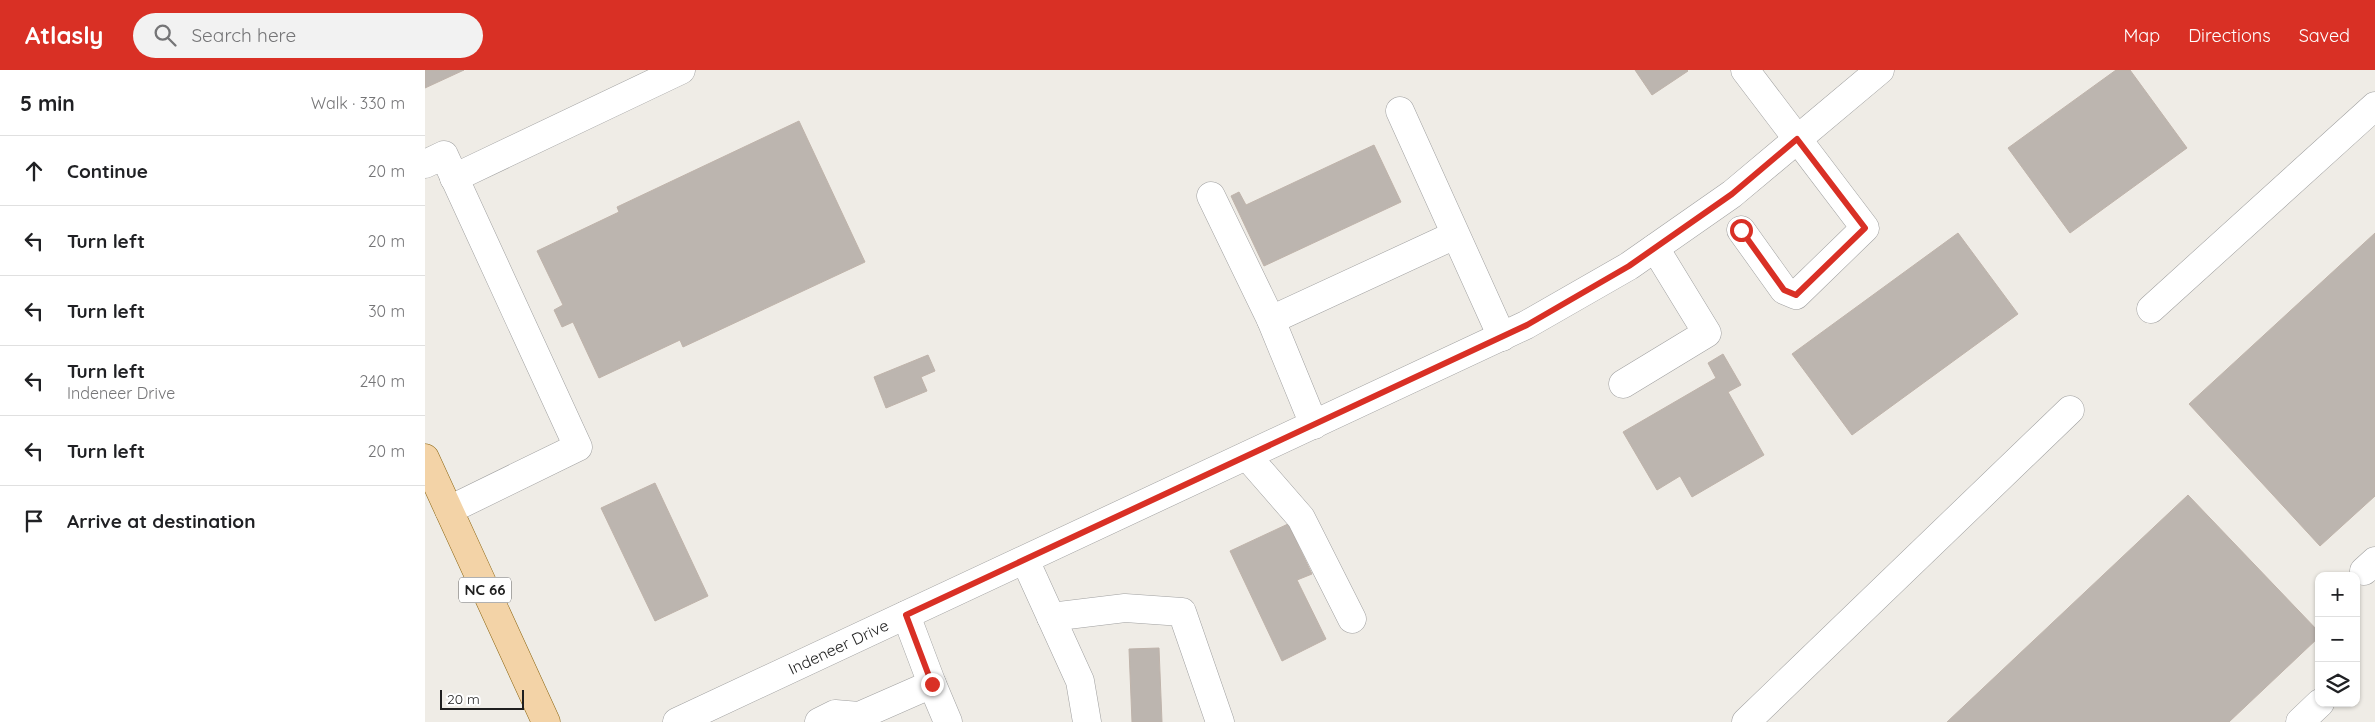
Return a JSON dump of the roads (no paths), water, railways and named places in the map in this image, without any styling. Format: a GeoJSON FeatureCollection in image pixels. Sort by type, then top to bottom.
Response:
{"type":"FeatureCollection","features":[{"type":"Feature","properties":{"kind":"main road","name":"NC 66"},"geometry":{"type":"LineString","coordinates":[[425,458],[546,722]]}},
{"type":"Feature","properties":{"kind":"street"},"geometry":{"type":"LineString","coordinates":[[454,178],[681,70]]}},
{"type":"Feature","properties":{"kind":"street"},"geometry":{"type":"LineString","coordinates":[[1741,230],[1784,290],[1796,295],[1865,228],[1745,70]]}},
{"type":"Feature","properties":{"kind":"street","name":"Indeneer Drive"},"geometry":{"type":"LineString","coordinates":[[677,722],[1527,325],[1612,276],[1732,194],[1880,70]]}},
{"type":"Feature","properties":{"kind":"street"},"geometry":{"type":"LineString","coordinates":[[2151,309],[2375,106]]}},
{"type":"Feature","properties":{"kind":"street"},"geometry":{"type":"LineString","coordinates":[[1399,111],[1502,337]]}},
{"type":"Feature","properties":{"kind":"street"},"geometry":{"type":"LineString","coordinates":[[425,164],[444,156],[578,447],[449,510]]}},
{"type":"Feature","properties":{"kind":"street"},"geometry":{"type":"LineString","coordinates":[[1211,196],[1271,320],[1314,425]]}},
{"type":"Feature","properties":{"kind":"street"},"geometry":{"type":"LineString","coordinates":[[1271,320],[1455,234]]}},
{"type":"Feature","properties":{"kind":"street"},"geometry":{"type":"LineString","coordinates":[[1623,384],[1707,333],[1655,248]]}},
{"type":"Feature","properties":{"kind":"street"},"geometry":{"type":"LineString","coordinates":[[1746,722],[2070,410]]}},
{"type":"Feature","properties":{"kind":"street"},"geometry":{"type":"LineString","coordinates":[[1247,456],[1301,518],[1351,619]]}},
{"type":"Feature","properties":{"kind":"street"},"geometry":{"type":"LineString","coordinates":[[1025,560],[1080,681],[1087,722]]}},
{"type":"Feature","properties":{"kind":"street"},"geometry":{"type":"LineString","coordinates":[[1051,617],[1125,608],[1183,612],[1220,722]]}},
{"type":"Feature","properties":{"kind":"street"},"geometry":{"type":"LineString","coordinates":[[906,615],[948,722]]}},
{"type":"Feature","properties":{"kind":"street"},"geometry":{"type":"LineString","coordinates":[[819,722],[835,714],[881,715],[932,684]]}},
{"type":"Feature","properties":{"kind":"street"},"geometry":{"type":"LineString","coordinates":[[2300,722],[2316,707]]}}]}
